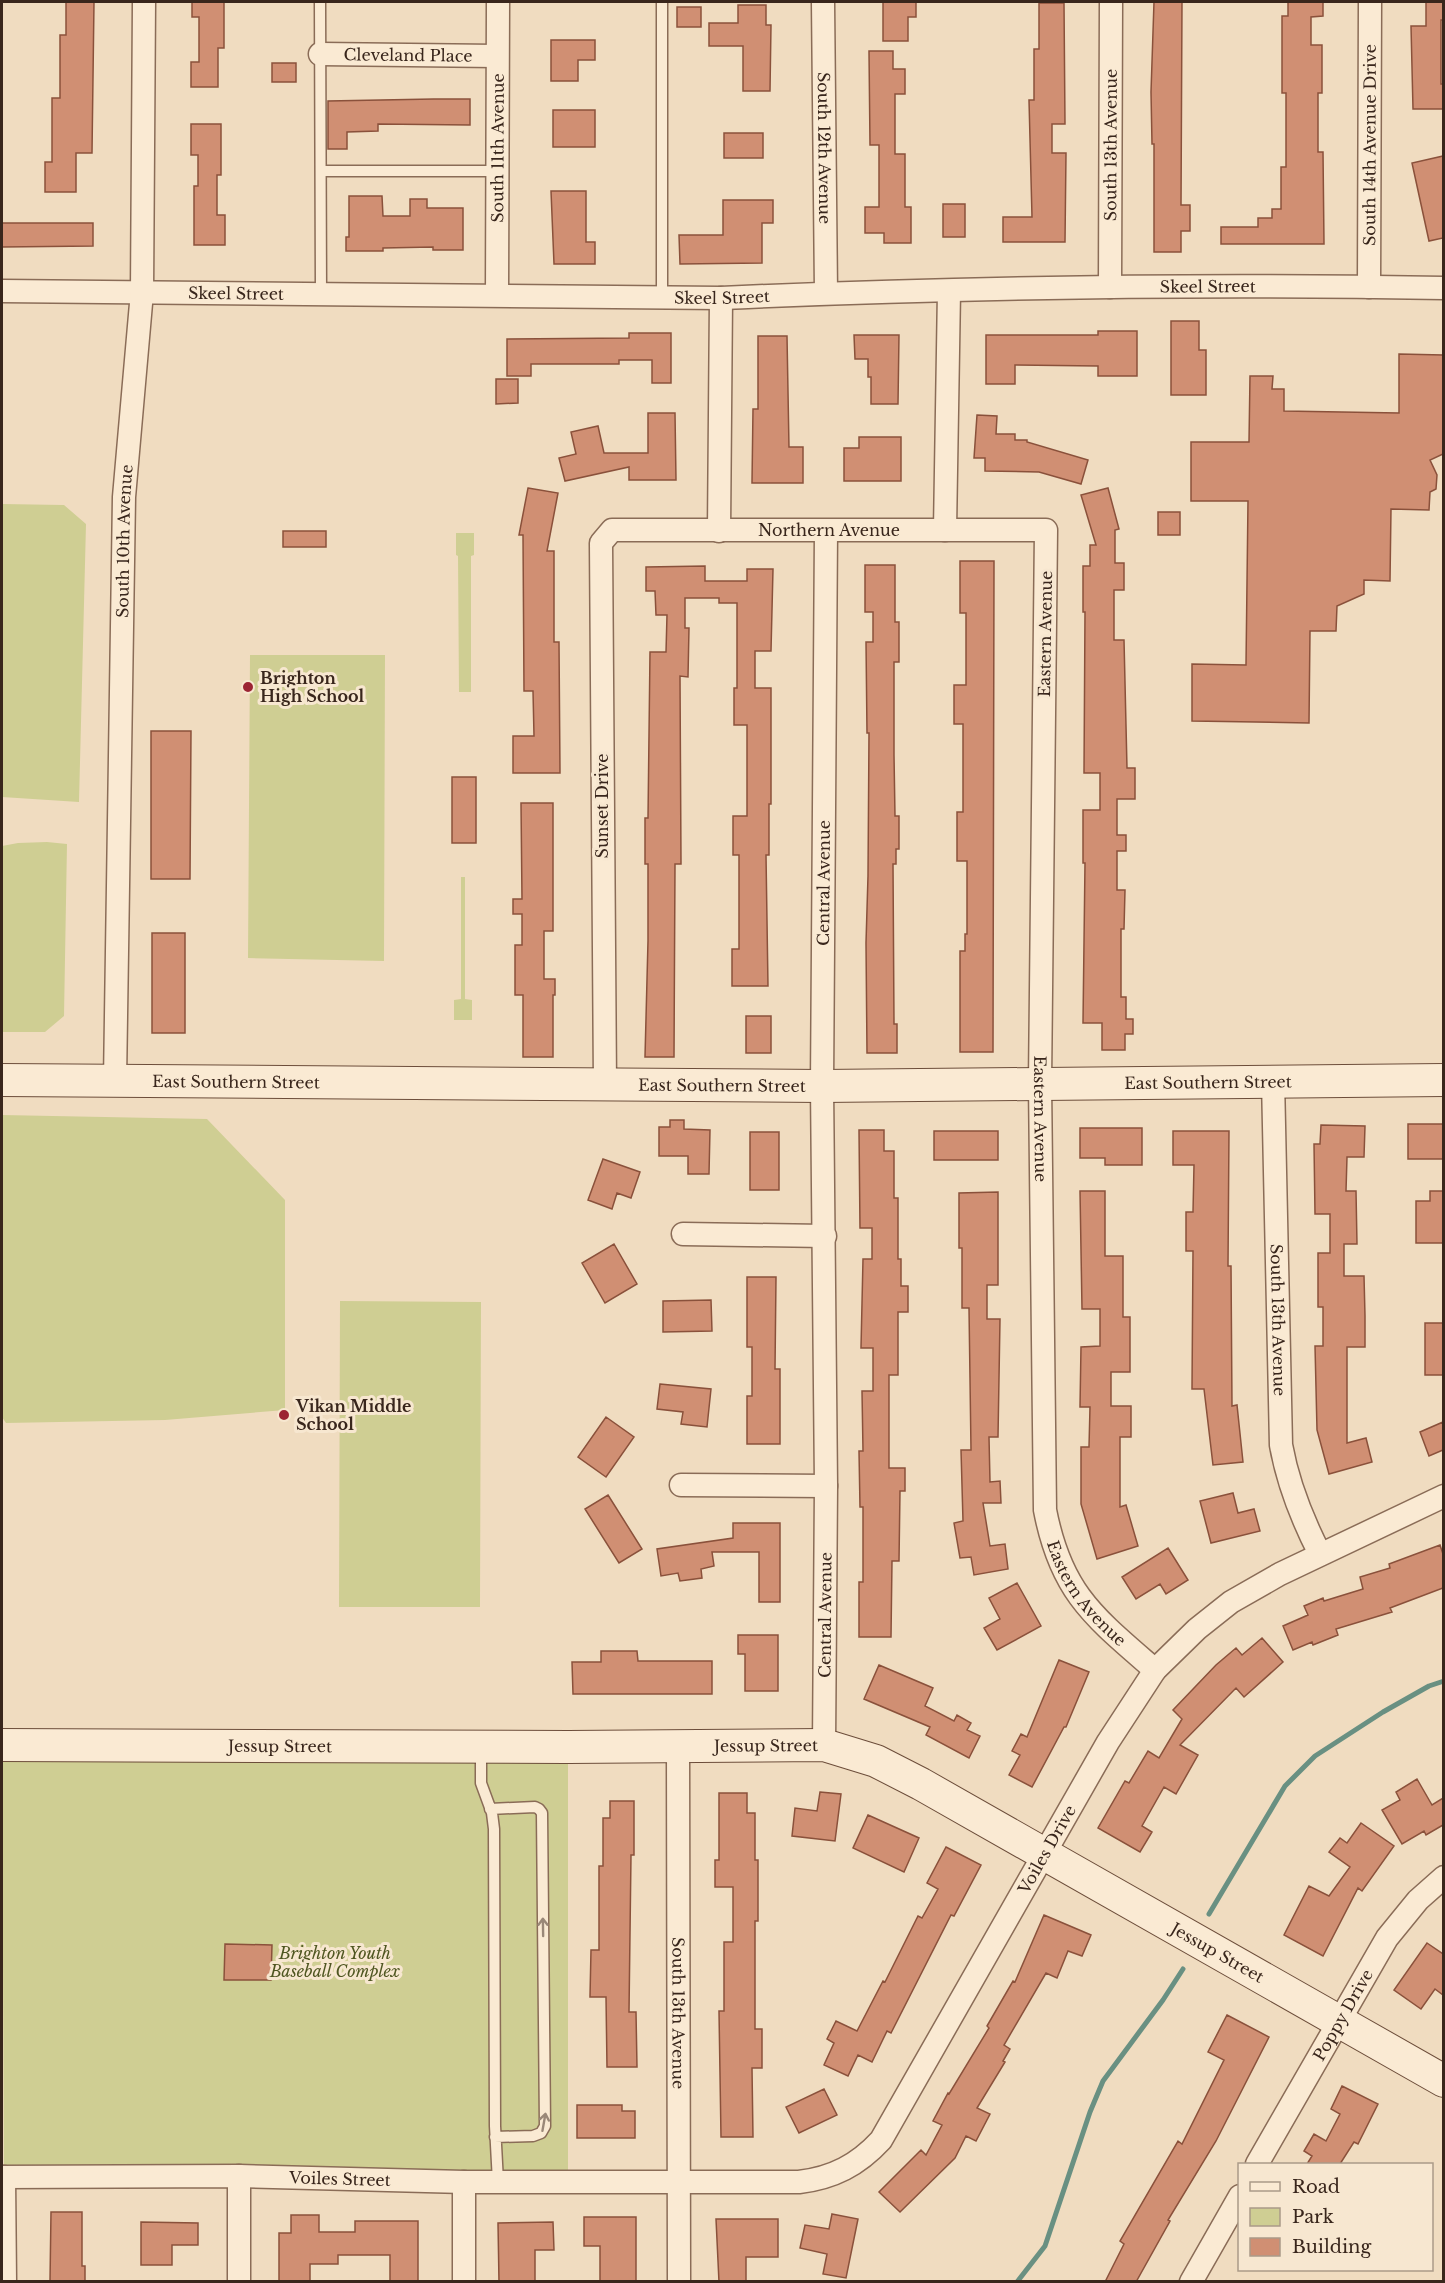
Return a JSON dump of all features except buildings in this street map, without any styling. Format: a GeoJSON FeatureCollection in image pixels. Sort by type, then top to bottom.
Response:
{"type":"FeatureCollection","features":[{"type":"Feature","properties":{"kind":"street","name":"South 10th Avenue"},"geometry":{"type":"LineString","coordinates":[[115,1081],[124,497],[142,292],[144,2]]}},
{"type":"Feature","properties":{"kind":"street","name":"South 11th Avenue"},"geometry":{"type":"LineString","coordinates":[[497,295],[498,2]]}},
{"type":"Feature","properties":{"kind":"street","name":"South 12th Avenue"},"geometry":{"type":"LineString","coordinates":[[823,2],[826,293]]}},
{"type":"Feature","properties":{"kind":"street","name":"South 13th Avenue"},"geometry":{"type":"LineString","coordinates":[[1110,287],[1112,2]]}},
{"type":"Feature","properties":{"kind":"street","name":"South 14th Avenue Drive"},"geometry":{"type":"LineString","coordinates":[[1368,286],[1370,2]]}},
{"type":"Feature","properties":{"kind":"street","name":"Cleveland Place"},"geometry":{"type":"LineString","coordinates":[[320,54],[497,56]]}},
{"type":"Feature","properties":{"kind":"street","name":"Skeel Street"},"geometry":{"type":"LineString","coordinates":[[2,291],[721,298],[826,293],[1110,287],[1443,288]]}},
{"type":"Feature","properties":{"kind":"street"},"geometry":{"type":"LineString","coordinates":[[945,530],[949,291]]}},
{"type":"Feature","properties":{"kind":"street"},"geometry":{"type":"LineString","coordinates":[[718,531],[721,298]]}},
{"type":"Feature","properties":{"kind":"street","name":"Northern Avenue"},"geometry":{"type":"LineString","coordinates":[[612,530],[1046,530]]}},
{"type":"Feature","properties":{"kind":"street","name":"Sunset Drive"},"geometry":{"type":"LineString","coordinates":[[604,1085],[602,543],[612,530]]}},
{"type":"Feature","properties":{"kind":"street","name":"Eastern Avenue"},"geometry":{"type":"LineString","coordinates":[[1046,530],[1040,1083],[1045,1510],[1057,1558],[1081,1601],[1108,1629],[1155,1670]]}},
{"type":"Feature","properties":{"kind":"street","name":"Central Avenue"},"geometry":{"type":"LineString","coordinates":[[824,1745],[826,1486],[822,1086],[826,531]]}},
{"type":"Feature","properties":{"kind":"street","name":"East Southern Street"},"geometry":{"type":"LineString","coordinates":[[2,1080],[822,1086],[1443,1080]]}},
{"type":"Feature","properties":{"kind":"street","name":"South 13th Avenue"},"geometry":{"type":"LineString","coordinates":[[1273,1080],[1281,1445],[1295,1499],[1320,1554]]}},
{"type":"Feature","properties":{"kind":"street"},"geometry":{"type":"LineString","coordinates":[[683,1234],[825,1236]]}},
{"type":"Feature","properties":{"kind":"street"},"geometry":{"type":"LineString","coordinates":[[681,1485],[826,1486]]}},
{"type":"Feature","properties":{"kind":"street","name":"Voiles Drive"},"geometry":{"type":"LineString","coordinates":[[679,2181],[799,2182],[814,2180],[838,2173],[858,2162],[874,2148],[899,2112],[1108,1742],[1155,1670],[1197,1629],[1231,1602],[1320,1554],[1443,1496]]}},
{"type":"Feature","properties":{"kind":"street","name":"Jessup Street"},"geometry":{"type":"LineString","coordinates":[[2,1745],[824,1745],[876,1761],[1443,2081]]}},
{"type":"Feature","properties":{"kind":"street","name":"South 13th Avenue"},"geometry":{"type":"LineString","coordinates":[[678,1746],[679,2282]]}},
{"type":"Feature","properties":{"kind":"street","name":"Poppy Drive"},"geometry":{"type":"LineString","coordinates":[[1258,2163],[1387,1938],[1418,1900],[1443,1877]]}},
{"type":"Feature","properties":{"kind":"street"},"geometry":{"type":"LineString","coordinates":[[239,2176],[239,2282]]}},
{"type":"Feature","properties":{"kind":"street","name":"Voiles Street"},"geometry":{"type":"LineString","coordinates":[[3,2177],[239,2176],[464,2182],[679,2181]]}},
{"type":"Feature","properties":{"kind":"street"},"geometry":{"type":"LineString","coordinates":[[3,2177],[5,2282]]}},
{"type":"Feature","properties":{"kind":"street"},"geometry":{"type":"LineString","coordinates":[[464,2182],[464,2282]]}},
{"type":"Feature","properties":{"kind":"street"},"geometry":{"type":"LineString","coordinates":[[1191,2282],[1238,2198]]}},
{"type":"Feature","properties":{"kind":"lane"},"geometry":{"type":"LineString","coordinates":[[320,2],[321,294]]}},
{"type":"Feature","properties":{"kind":"lane"},"geometry":{"type":"LineString","coordinates":[[662,2],[662,297]]}},
{"type":"Feature","properties":{"kind":"lane"},"geometry":{"type":"LineString","coordinates":[[321,171],[496,171]]}},
{"type":"Feature","properties":{"kind":"lane"},"geometry":{"type":"LineString","coordinates":[[481,1746],[481,1783],[494,1829],[495,2137],[498,2182]]}},
{"type":"Feature","properties":{"kind":"lane"},"geometry":{"type":"LineString","coordinates":[[490,1809],[535,1807],[542,1813],[545,2126],[541,2133],[533,2136],[495,2137]]}},
{"type":"Feature","properties":{"kind":"green space"},"geometry":{"type":"Polygon","coordinates":[[[2,504],[64,505],[86,524],[79,802],[2,797],[2,504]]]}},
{"type":"Feature","properties":{"kind":"green space"},"geometry":{"type":"Polygon","coordinates":[[[456,533],[474,533],[474,555],[471,556],[471,692],[459,692],[456,533]]]}},
{"type":"Feature","properties":{"kind":"green space"},"geometry":{"type":"Polygon","coordinates":[[[250,655],[385,655],[384,961],[248,958],[250,655]]]}},
{"type":"Feature","properties":{"kind":"green space"},"geometry":{"type":"Polygon","coordinates":[[[47,842],[67,844],[64,1016],[45,1032],[2,1032],[2,846],[47,842]]]}},
{"type":"Feature","properties":{"kind":"green space"},"geometry":{"type":"Polygon","coordinates":[[[461,877],[465,877],[465,999],[472,1000],[472,1020],[454,1020],[454,1000],[461,999],[461,877]]]}},
{"type":"Feature","properties":{"kind":"green space"},"geometry":{"type":"Polygon","coordinates":[[[2,1115],[207,1119],[285,1200],[285,1410],[165,1420],[6,1423],[2,1417],[2,1115]]]}},
{"type":"Feature","properties":{"kind":"green space"},"geometry":{"type":"Polygon","coordinates":[[[340,1301],[481,1302],[480,1607],[339,1607],[340,1301]]]}},
{"type":"Feature","properties":{"kind":"green space","name":"Brighton Youth Baseball Complex"},"geometry":{"type":"Polygon","coordinates":[[[2,1745],[568,1747],[568,2182],[4,2177],[2,1745]]]}},
{"type":"Feature","properties":{"kind":"waterway"},"geometry":{"type":"LineString","coordinates":[[1209,1914],[1285,1786],[1315,1756],[1383,1712],[1429,1686],[1444,1681]]}},
{"type":"Feature","properties":{"kind":"waterway"},"geometry":{"type":"LineString","coordinates":[[1017,2282],[1045,2246],[1090,2112],[1103,2081],[1183,1969]]}},
{"type":"Feature","properties":{"kind":"place","name":"Brighton High School"},"geometry":{"type":"Point","coordinates":[248,687]}},
{"type":"Feature","properties":{"kind":"place","name":"Vikan Middle School"},"geometry":{"type":"Point","coordinates":[284,1415]}}]}
